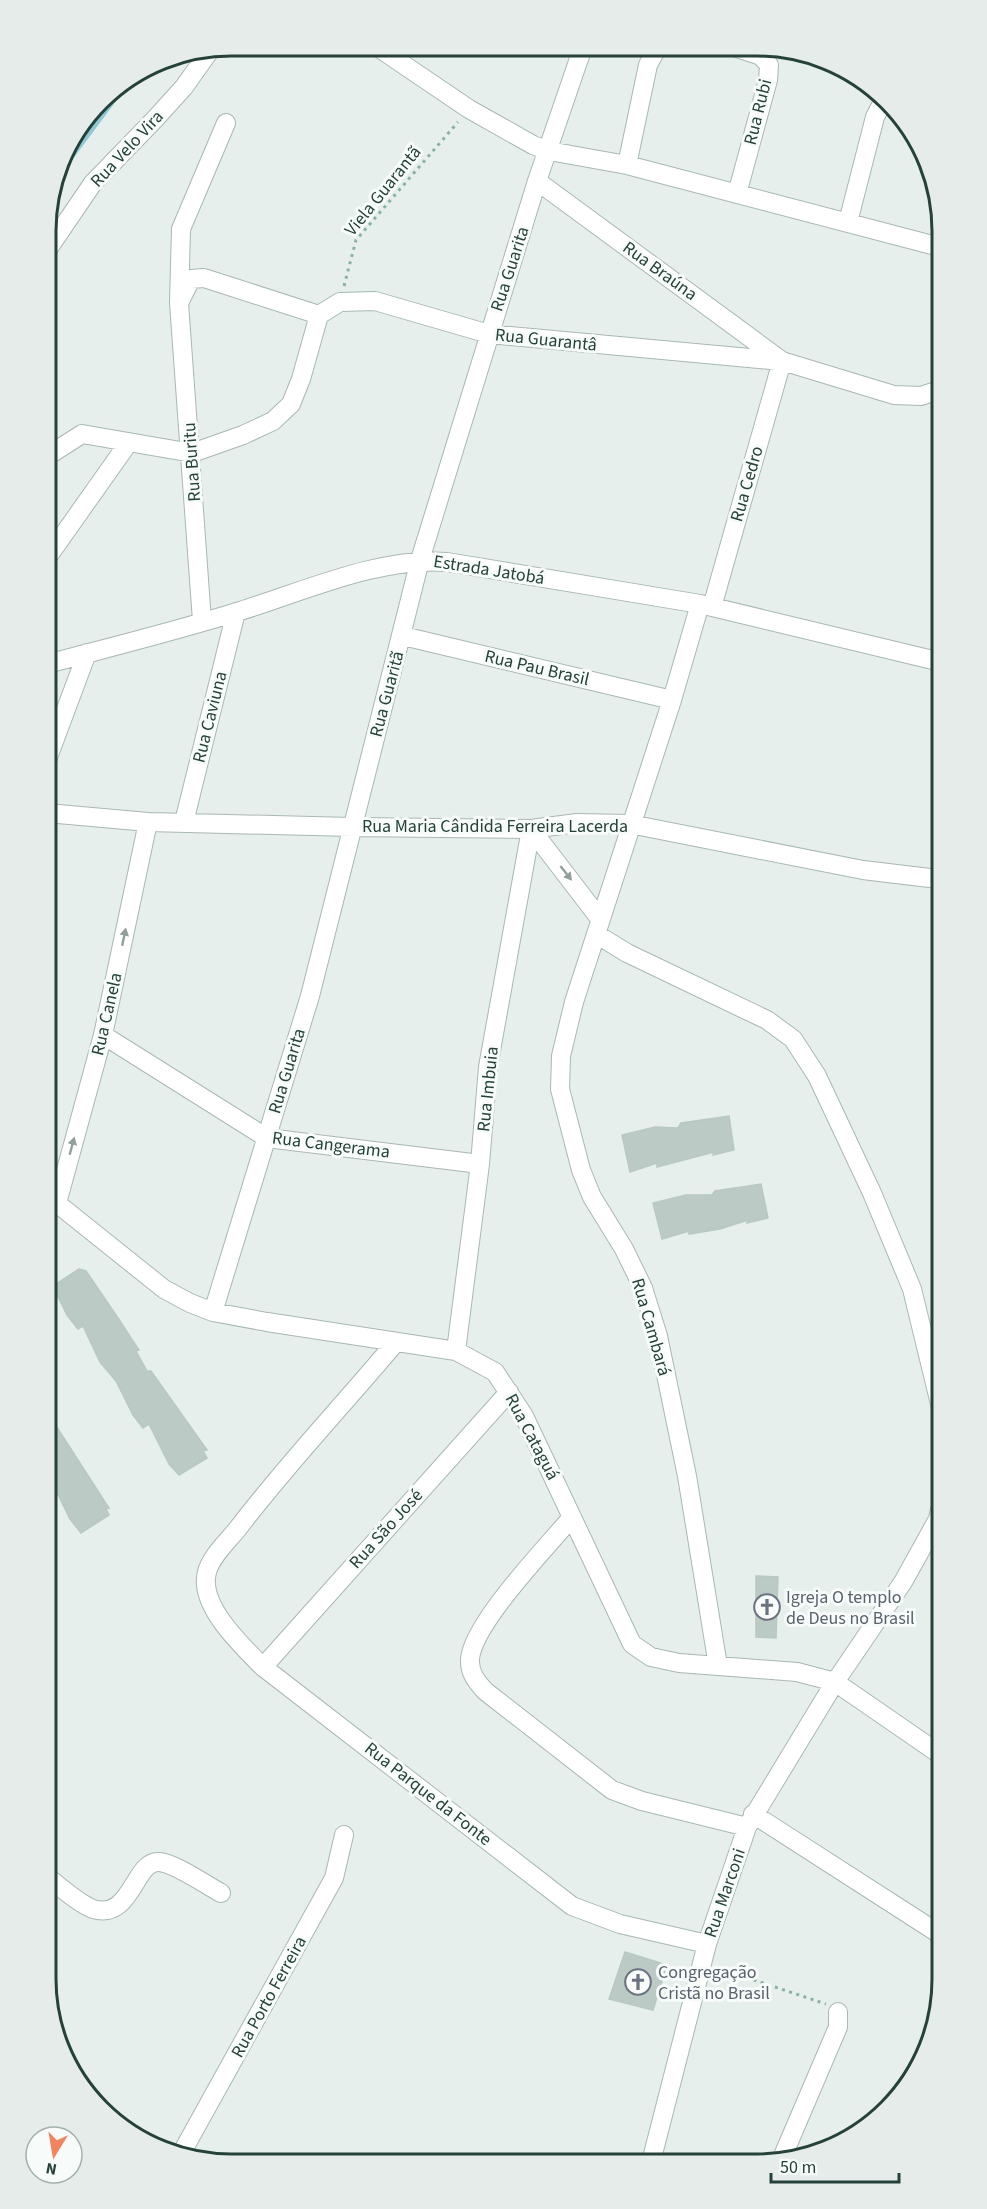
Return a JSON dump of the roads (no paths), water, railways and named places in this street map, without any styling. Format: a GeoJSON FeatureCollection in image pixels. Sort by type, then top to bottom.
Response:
{"type":"FeatureCollection","features":[{"type":"Feature","properties":{"kind":"street"},"geometry":{"type":"LineString","coordinates":[[391,56],[469,109],[513,135],[549,151],[627,165],[932,245]]}},
{"type":"Feature","properties":{"kind":"street","name":"Rua Guarita"},"geometry":{"type":"LineString","coordinates":[[420,560],[537,181],[580,56]]}},
{"type":"Feature","properties":{"kind":"street"},"geometry":{"type":"LineString","coordinates":[[627,165],[648,65],[653,56]]}},
{"type":"Feature","properties":{"kind":"street","name":"Rua Rubi"},"geometry":{"type":"LineString","coordinates":[[737,194],[768,80],[769,65],[761,56]]}},
{"type":"Feature","properties":{"kind":"street","name":"Rua Velo Vira"},"geometry":{"type":"LineString","coordinates":[[56,237],[93,183],[184,87],[205,58]]}},
{"type":"Feature","properties":{"kind":"street"},"geometry":{"type":"LineString","coordinates":[[848,222],[880,108]]}},
{"type":"Feature","properties":{"kind":"street","name":"Rua Buritu"},"geometry":{"type":"LineString","coordinates":[[202,621],[192,453],[179,303],[181,229],[226,123]]}},
{"type":"Feature","properties":{"kind":"street","name":"Rua Braúna"},"geometry":{"type":"LineString","coordinates":[[537,181],[782,361]]}},
{"type":"Feature","properties":{"kind":"street"},"geometry":{"type":"LineString","coordinates":[[56,451],[82,434],[192,453],[263,426],[291,404],[301,379],[319,315],[204,278],[191,279],[179,303]]}},
{"type":"Feature","properties":{"kind":"street","name":"Rua Guarantâ"},"geometry":{"type":"LineString","coordinates":[[319,315],[340,302],[375,301],[489,334],[782,361],[894,395],[921,396],[932,392]]}},
{"type":"Feature","properties":{"kind":"street","name":"Rua Cedro"},"geometry":{"type":"LineString","coordinates":[[630,824],[706,605],[782,361]]}},
{"type":"Feature","properties":{"kind":"street"},"geometry":{"type":"LineString","coordinates":[[56,544],[129,442]]}},
{"type":"Feature","properties":{"kind":"street","name":"Estrada Jatobá"},"geometry":{"type":"LineString","coordinates":[[56,662],[236,612],[392,564],[420,560],[706,605],[932,660]]}},
{"type":"Feature","properties":{"kind":"street","name":"Rua Guaritã"},"geometry":{"type":"LineString","coordinates":[[352,826],[403,636],[420,560]]}},
{"type":"Feature","properties":{"kind":"street","name":"Rua Caviuna"},"geometry":{"type":"LineString","coordinates":[[184,822],[236,612]]}},
{"type":"Feature","properties":{"kind":"street","name":"Rua Pau Brasil"},"geometry":{"type":"LineString","coordinates":[[403,636],[672,700]]}},
{"type":"Feature","properties":{"kind":"street"},"geometry":{"type":"LineString","coordinates":[[56,737],[87,653]]}},
{"type":"Feature","properties":{"kind":"street","name":"Rua Maria Cândida Ferreira Lacerda"},"geometry":{"type":"LineString","coordinates":[[56,814],[148,822],[352,826],[531,829],[577,823],[630,824],[862,870],[932,878]]}},
{"type":"Feature","properties":{"kind":"street","name":"Rua Canela"},"geometry":{"type":"LineString","coordinates":[[55,1192],[103,1035],[148,822]]}},
{"type":"Feature","properties":{"kind":"street","name":"Rua Cambará"},"geometry":{"type":"LineString","coordinates":[[630,824],[565,1034],[560,1089],[588,1188],[643,1288],[658,1336],[687,1476],[718,1666]]}},
{"type":"Feature","properties":{"kind":"street","name":"Rua Guarita"},"geometry":{"type":"LineString","coordinates":[[213,1312],[310,996],[352,826]]}},
{"type":"Feature","properties":{"kind":"street"},"geometry":{"type":"LineString","coordinates":[[531,829],[598,926],[627,952],[757,1015],[793,1039],[818,1076],[892,1240],[912,1289],[931,1368]]}},
{"type":"Feature","properties":{"kind":"street","name":"Rua Imbuia"},"geometry":{"type":"LineString","coordinates":[[456,1351],[480,1164],[488,1067],[531,829]]}},
{"type":"Feature","properties":{"kind":"street","name":"Rua Cangerama"},"geometry":{"type":"LineString","coordinates":[[103,1035],[267,1138],[480,1164]]}},
{"type":"Feature","properties":{"kind":"street","name":"Rua Cataguá"},"geometry":{"type":"LineString","coordinates":[[55,1202],[164,1288],[213,1312],[456,1351],[495,1372],[529,1426],[632,1644],[651,1657],[679,1663],[796,1672],[835,1682],[931,1748]]}},
{"type":"Feature","properties":{"kind":"street","name":"Rua Parque da Fonte"},"geometry":{"type":"LineString","coordinates":[[396,1342],[258,1502],[207,1572],[207,1587],[225,1629],[263,1667],[572,1906],[620,1924],[707,1944]]}},
{"type":"Feature","properties":{"kind":"street","name":"Rua São José"},"geometry":{"type":"LineString","coordinates":[[263,1667],[509,1392]]}},
{"type":"Feature","properties":{"kind":"street"},"geometry":{"type":"LineString","coordinates":[[572,1517],[500,1604],[478,1638],[470,1661],[472,1676],[486,1691],[612,1790],[642,1801],[750,1820],[931,1929]]}},
{"type":"Feature","properties":{"kind":"street","name":"Rua Marconi"},"geometry":{"type":"LineString","coordinates":[[653,2154],[707,1944],[750,1820],[835,1682],[903,1582],[931,1531]]}},
{"type":"Feature","properties":{"kind":"street","name":"Rua Porto Ferreira"},"geometry":{"type":"LineString","coordinates":[[185,2147],[334,1878],[344,1835]]}},
{"type":"Feature","properties":{"kind":"street"},"geometry":{"type":"LineString","coordinates":[[55,1883],[91,1908],[104,1911],[117,1907],[149,1865],[157,1862],[167,1864],[221,1893]]}},
{"type":"Feature","properties":{"kind":"street"},"geometry":{"type":"LineString","coordinates":[[785,2151],[838,2027],[838,2012]]}},
{"type":"Feature","properties":{"kind":"waterway"},"geometry":{"type":"LineString","coordinates":[[74,153],[113,101]]}},
{"type":"Feature","properties":{"kind":"place","name":"Igreja O templo de Deus no Brasil"},"geometry":{"type":"Point","coordinates":[767,1607]}},
{"type":"Feature","properties":{"kind":"place","name":"Congregação Cristã no Brasil"},"geometry":{"type":"Point","coordinates":[638,1982]}}]}
